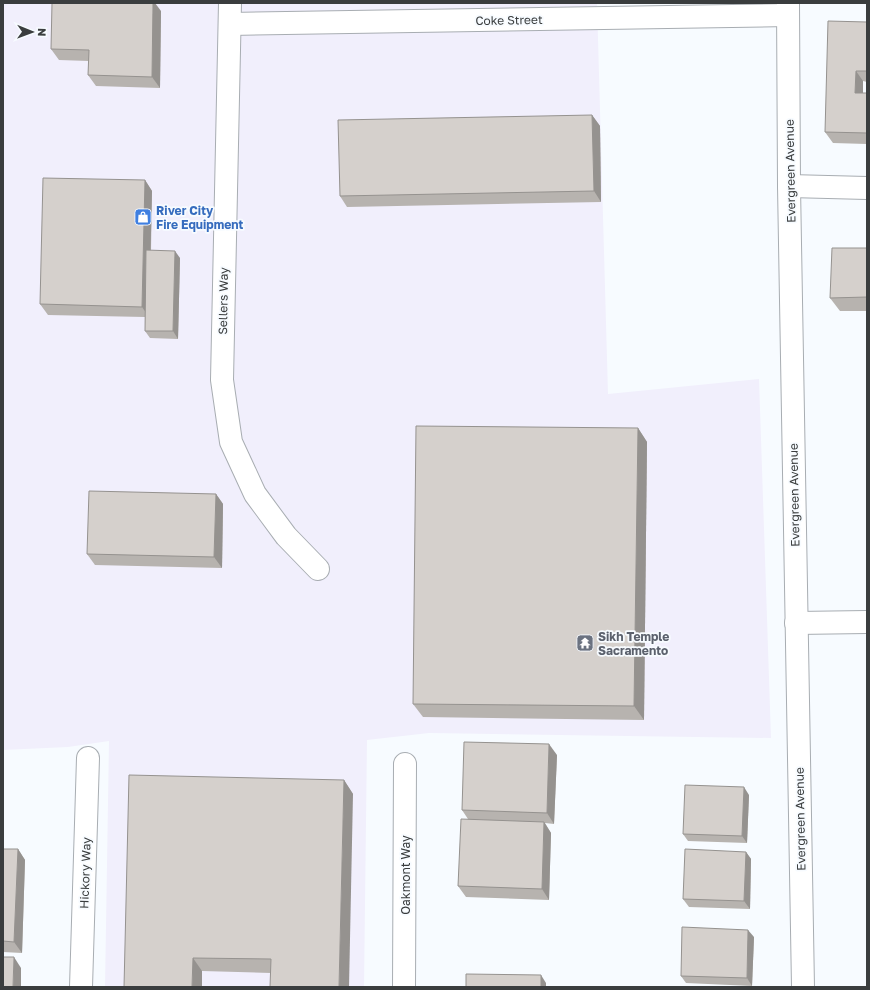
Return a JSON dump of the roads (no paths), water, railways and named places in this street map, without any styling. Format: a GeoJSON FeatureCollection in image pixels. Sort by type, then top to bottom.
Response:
{"type":"FeatureCollection","features":[{"type":"Feature","properties":{"kind":"street","name":"Coke Street"},"geometry":{"type":"LineString","coordinates":[[230,13],[788,9]]}},
{"type":"Feature","properties":{"kind":"street","name":"Evergreen Avenue"},"geometry":{"type":"LineString","coordinates":[[788,9],[796,623],[803,987]]}},
{"type":"Feature","properties":{"kind":"street","name":"Sellers Way"},"geometry":{"type":"LineString","coordinates":[[230,13],[222,380],[231,442],[255,494],[286,536],[318,569]]}},
{"type":"Feature","properties":{"kind":"street"},"geometry":{"type":"LineString","coordinates":[[790,186],[867,188]]}},
{"type":"Feature","properties":{"kind":"street"},"geometry":{"type":"LineString","coordinates":[[796,623],[867,622]]}},
{"type":"Feature","properties":{"kind":"street","name":"Hickory Way"},"geometry":{"type":"LineString","coordinates":[[81,987],[88,758]]}},
{"type":"Feature","properties":{"kind":"street","name":"Oakmont Way"},"geometry":{"type":"LineString","coordinates":[[404,987],[405,764]]}},
{"type":"Feature","properties":{"kind":"place","name":"River City Fire Equipment"},"geometry":{"type":"Point","coordinates":[143,217]}},
{"type":"Feature","properties":{"kind":"place","name":"Sikh Temple Sacramento"},"geometry":{"type":"Point","coordinates":[585,643]}}]}
